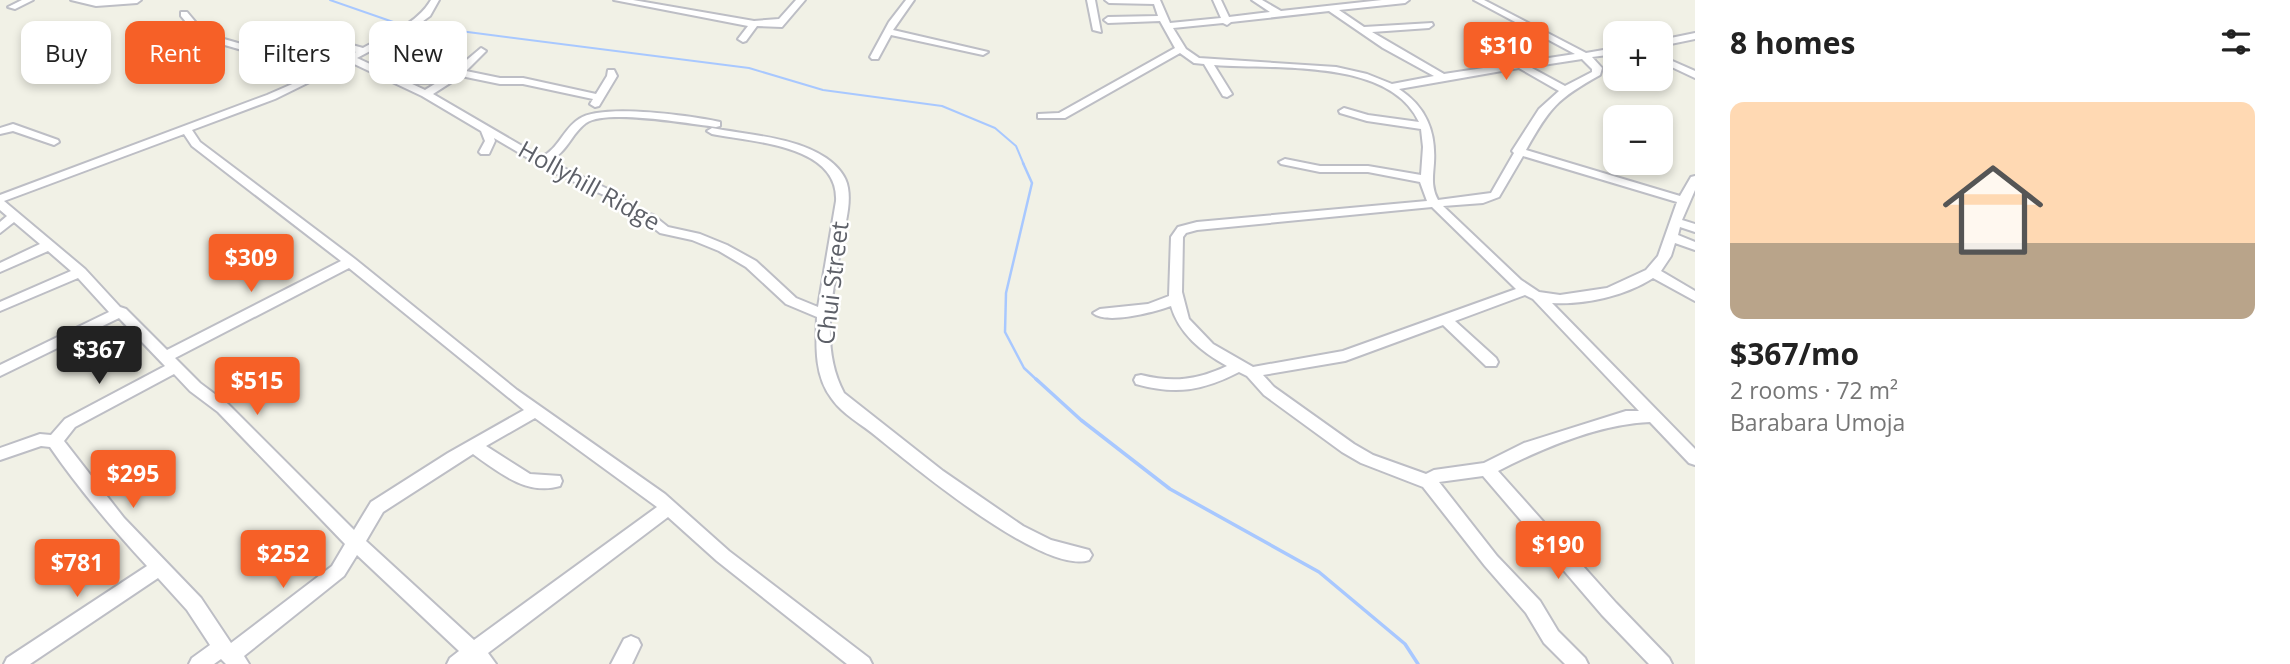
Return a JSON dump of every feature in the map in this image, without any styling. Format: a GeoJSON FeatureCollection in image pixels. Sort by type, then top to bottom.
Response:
{"type":"FeatureCollection","features":[{"type":"Feature","properties":{"kind":"street"},"geometry":{"type":"LineString","coordinates":[[12,7],[29,0]]}},
{"type":"Feature","properties":{"kind":"street"},"geometry":{"type":"LineString","coordinates":[[75,0],[98,3],[137,0]]}},
{"type":"Feature","properties":{"kind":"street"},"geometry":{"type":"LineString","coordinates":[[355,57],[421,19],[432,9],[435,0]]}},
{"type":"Feature","properties":{"kind":"street"},"geometry":{"type":"LineString","coordinates":[[618,0],[645,2],[754,24],[780,24],[801,0]]}},
{"type":"Feature","properties":{"kind":"street"},"geometry":{"type":"LineString","coordinates":[[875,57],[909,0]]}},
{"type":"Feature","properties":{"kind":"street"},"geometry":{"type":"LineString","coordinates":[[1091,0],[1098,30]]}},
{"type":"Feature","properties":{"kind":"street"},"geometry":{"type":"LineString","coordinates":[[1109,0],[1156,1],[1180,49],[1187,57],[1207,62],[1311,67],[1354,75],[1392,87],[1418,109],[1430,138],[1426,187],[1434,203],[1532,294],[1695,459]]}},
{"type":"Feature","properties":{"kind":"street"},"geometry":{"type":"LineString","coordinates":[[1217,0],[1227,22]]}},
{"type":"Feature","properties":{"kind":"street"},"geometry":{"type":"LineString","coordinates":[[1256,0],[1282,15]]}},
{"type":"Feature","properties":{"kind":"street"},"geometry":{"type":"LineString","coordinates":[[1318,0],[1362,30],[1443,77]]}},
{"type":"Feature","properties":{"kind":"street"},"geometry":{"type":"LineString","coordinates":[[1108,20],[1227,22],[1405,0]]}},
{"type":"Feature","properties":{"kind":"street"},"geometry":{"type":"LineString","coordinates":[[1478,0],[1585,56],[1597,68],[1597,73],[1565,90],[1543,111],[1494,195],[1483,199],[1197,226],[1182,230],[1177,237],[1177,298],[1183,320],[1197,338],[1245,369],[1269,391],[1348,448],[1429,482],[1491,561],[1533,607],[1550,637],[1578,664]]}},
{"type":"Feature","properties":{"kind":"street"},"geometry":{"type":"LineString","coordinates":[[85,11],[98,3]]}},
{"type":"Feature","properties":{"kind":"street"},"geometry":{"type":"LineString","coordinates":[[184,14],[200,33],[207,37],[271,57],[302,57],[334,43],[364,51]]}},
{"type":"Feature","properties":{"kind":"street"},"geometry":{"type":"LineString","coordinates":[[743,39],[754,24]]}},
{"type":"Feature","properties":{"kind":"street"},"geometry":{"type":"LineString","coordinates":[[1362,30],[1429,25]]}},
{"type":"Feature","properties":{"kind":"street"},"geometry":{"type":"LineString","coordinates":[[888,32],[983,52]]}},
{"type":"Feature","properties":{"kind":"street"},"geometry":{"type":"LineString","coordinates":[[1673,41],[1695,36]]}},
{"type":"Feature","properties":{"kind":"street"},"geometry":{"type":"LineString","coordinates":[[1042,116],[1061,116],[1180,49]]}},
{"type":"Feature","properties":{"kind":"street"},"geometry":{"type":"LineString","coordinates":[[467,64],[481,51]]}},
{"type":"Feature","properties":{"kind":"street"},"geometry":{"type":"LineString","coordinates":[[1392,87],[1603,53]]}},
{"type":"Feature","properties":{"kind":"street"},"geometry":{"type":"LineString","coordinates":[[1207,62],[1227,94]]}},
{"type":"Feature","properties":{"kind":"street"},"geometry":{"type":"LineString","coordinates":[[1519,65],[1565,90]]}},
{"type":"Feature","properties":{"kind":"street"},"geometry":{"type":"LineString","coordinates":[[1673,65],[1695,75]]}},
{"type":"Feature","properties":{"kind":"street"},"geometry":{"type":"LineString","coordinates":[[542,160],[561,152],[574,129],[588,118],[612,76],[611,72]]}},
{"type":"Feature","properties":{"kind":"street"},"geometry":{"type":"LineString","coordinates":[[467,76],[523,81],[598,97]]}},
{"type":"Feature","properties":{"kind":"street"},"geometry":{"type":"LineString","coordinates":[[298,84],[0,202],[80,272],[115,310],[121,312],[195,387],[223,408],[472,660],[668,508]]}},
{"type":"Feature","properties":{"kind":"street","name":"Hollyhill Ridge"},"geometry":{"type":"LineString","coordinates":[[406,84],[552,168],[610,194],[635,215],[649,218],[664,230],[695,237],[723,248],[751,264],[791,301],[825,315]]}},
{"type":"Feature","properties":{"kind":"street"},"geometry":{"type":"LineString","coordinates":[[426,94],[442,84]]}},
{"type":"Feature","properties":{"kind":"street"},"geometry":{"type":"LineString","coordinates":[[1344,111],[1367,118],[1425,126]]}},
{"type":"Feature","properties":{"kind":"street","name":"Chui Street"},"geometry":{"type":"LineString","coordinates":[[588,118],[611,115],[714,127],[816,157],[840,178],[843,199],[825,315],[824,362],[830,387],[867,423],[937,476],[1017,531],[1046,546],[1083,555]]}},
{"type":"Feature","properties":{"kind":"street"},"geometry":{"type":"LineString","coordinates":[[0,131],[13,127],[54,142]]}},
{"type":"Feature","properties":{"kind":"street"},"geometry":{"type":"LineString","coordinates":[[185,128],[195,144],[350,262],[512,394],[668,508],[723,556],[862,664]]}},
{"type":"Feature","properties":{"kind":"street"},"geometry":{"type":"LineString","coordinates":[[485,152],[490,141],[485,132],[487,129]]}},
{"type":"Feature","properties":{"kind":"street"},"geometry":{"type":"LineString","coordinates":[[1518,151],[1685,201]]}},
{"type":"Feature","properties":{"kind":"street"},"geometry":{"type":"LineString","coordinates":[[1285,162],[1320,169],[1368,169],[1427,180]]}},
{"type":"Feature","properties":{"kind":"street"},"geometry":{"type":"LineString","coordinates":[[1141,380],[1179,387],[1209,382],[1245,369],[1345,356],[1446,320],[1532,294],[1562,299],[1604,294],[1653,272],[1669,250],[1675,222],[1695,178]]}},
{"type":"Feature","properties":{"kind":"street"},"geometry":{"type":"LineString","coordinates":[[0,229],[15,215]]}},
{"type":"Feature","properties":{"kind":"street"},"geometry":{"type":"LineString","coordinates":[[1675,222],[1695,228]]}},
{"type":"Feature","properties":{"kind":"street"},"geometry":{"type":"LineString","coordinates":[[1672,237],[1695,246]]}},
{"type":"Feature","properties":{"kind":"street"},"geometry":{"type":"LineString","coordinates":[[0,268],[34,254],[48,244]]}},
{"type":"Feature","properties":{"kind":"street"},"geometry":{"type":"LineString","coordinates":[[0,454],[21,445],[56,437],[170,361],[350,262]]}},
{"type":"Feature","properties":{"kind":"street"},"geometry":{"type":"LineString","coordinates":[[0,307],[80,272]]}},
{"type":"Feature","properties":{"kind":"street"},"geometry":{"type":"LineString","coordinates":[[1653,272],[1695,297]]}},
{"type":"Feature","properties":{"kind":"street"},"geometry":{"type":"LineString","coordinates":[[1100,313],[1134,313],[1154,309],[1177,298]]}},
{"type":"Feature","properties":{"kind":"street"},"geometry":{"type":"LineString","coordinates":[[0,370],[121,312]]}},
{"type":"Feature","properties":{"kind":"street"},"geometry":{"type":"LineString","coordinates":[[1446,320],[1491,362]]}},
{"type":"Feature","properties":{"kind":"street"},"geometry":{"type":"LineString","coordinates":[[199,664],[230,655],[328,580],[338,571],[377,507],[473,446],[537,410]]}},
{"type":"Feature","properties":{"kind":"street"},"geometry":{"type":"LineString","coordinates":[[1429,482],[1434,476],[1487,469],[1530,447],[1626,417],[1651,415]]}},
{"type":"Feature","properties":{"kind":"street"},"geometry":{"type":"LineString","coordinates":[[56,437],[75,470],[118,523],[194,604],[230,655]]}},
{"type":"Feature","properties":{"kind":"street"},"geometry":{"type":"LineString","coordinates":[[473,446],[532,483],[546,485],[554,481]]}},
{"type":"Feature","properties":{"kind":"street"},"geometry":{"type":"LineString","coordinates":[[1487,469],[1600,599],[1662,664]]}},
{"type":"Feature","properties":{"kind":"street"},"geometry":{"type":"LineString","coordinates":[[14,664],[161,567]]}},
{"type":"Feature","properties":{"kind":"street"},"geometry":{"type":"LineString","coordinates":[[621,664],[630,652],[631,645]]}},
{"type":"Feature","properties":{"kind":"waterway"},"geometry":{"type":"LineString","coordinates":[[330,0],[390,21]]}},
{"type":"Feature","properties":{"kind":"waterway"},"geometry":{"type":"LineString","coordinates":[[467,32],[749,68],[823,90],[942,106],[995,128],[1016,146],[1024,165]]}},
{"type":"Feature","properties":{"kind":"waterway"},"geometry":{"type":"LineString","coordinates":[[1023,163],[1032,183],[1006,293],[1005,332],[1024,368],[1038,381]]}},
{"type":"Feature","properties":{"kind":"waterway"},"geometry":{"type":"LineString","coordinates":[[1036,379],[1081,420],[1170,489],[1319,572],[1405,644],[1418,664]]}}]}
